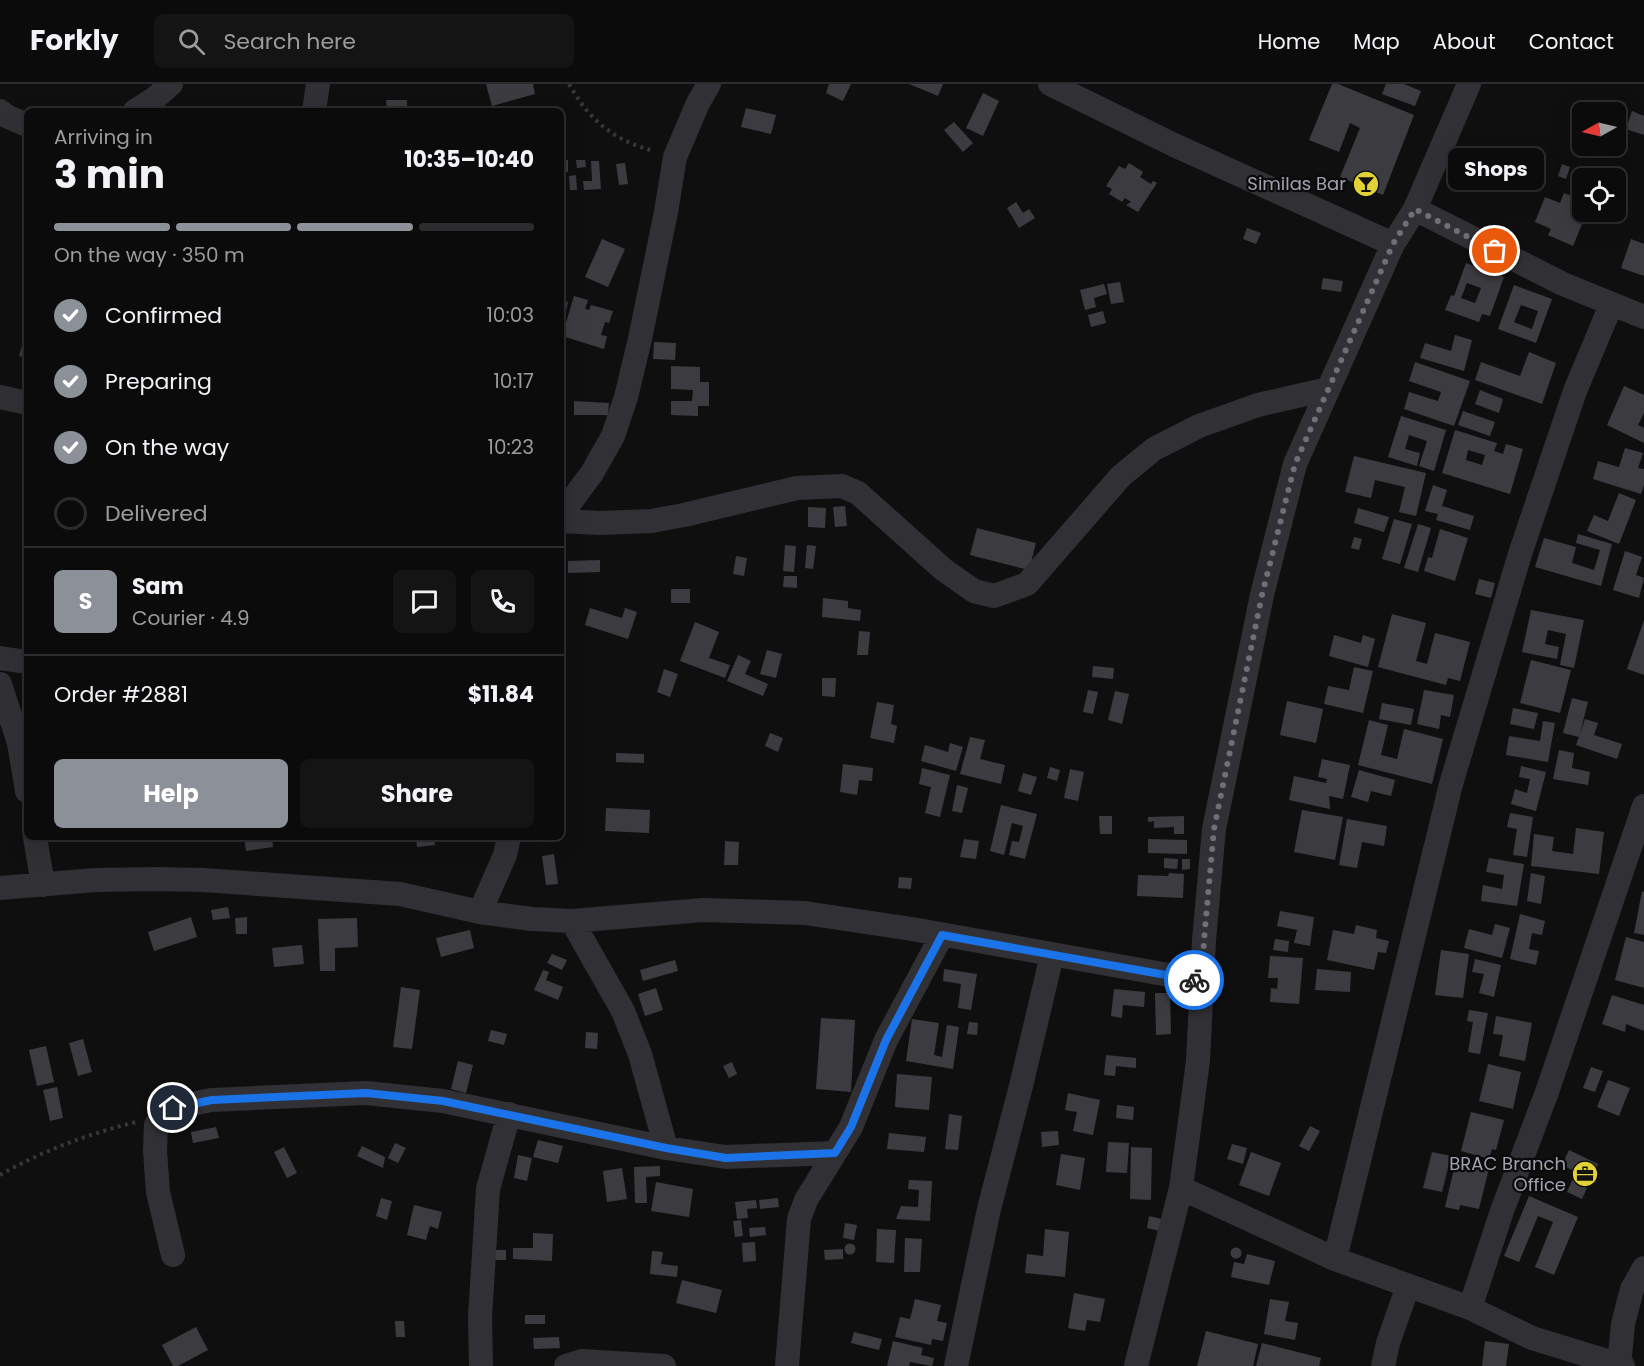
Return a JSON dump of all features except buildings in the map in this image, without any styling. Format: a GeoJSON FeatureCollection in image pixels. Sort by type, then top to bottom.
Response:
{"type":"FeatureCollection","features":[{"type":"Feature","properties":{"kind":"street"},"geometry":{"type":"LineString","coordinates":[[140,108],[171,84]]}},
{"type":"Feature","properties":{"kind":"street"},"geometry":{"type":"LineString","coordinates":[[314,108],[318,84]]}},
{"type":"Feature","properties":{"kind":"street"},"geometry":{"type":"LineString","coordinates":[[564,512],[592,473],[613,436],[626,397],[654,273],[675,157],[698,103],[709,84]]}},
{"type":"Feature","properties":{"kind":"street"},"geometry":{"type":"LineString","coordinates":[[1050,84],[1174,145],[1393,244]]}},
{"type":"Feature","properties":{"kind":"street"},"geometry":{"type":"LineString","coordinates":[[1136,1366],[1181,1188],[1198,1061],[1204,940],[1214,829],[1262,595],[1295,464],[1393,244],[1415,209],[1469,84]]}},
{"type":"Feature","properties":{"kind":"street"},"geometry":{"type":"LineString","coordinates":[[0,111],[24,124]]}},
{"type":"Feature","properties":{"kind":"street"},"geometry":{"type":"LineString","coordinates":[[1415,209],[1495,251],[1611,305],[1644,317]]}},
{"type":"Feature","properties":{"kind":"street"},"geometry":{"type":"LineString","coordinates":[[1335,1259],[1451,784],[1530,522],[1575,391],[1611,305]]}},
{"type":"Feature","properties":{"kind":"street"},"geometry":{"type":"LineString","coordinates":[[564,521],[599,523],[651,520],[684,515],[797,488],[842,486],[858,493],[944,570],[974,591],[994,596],[1028,584],[1121,476],[1154,449],[1199,426],[1258,405],[1328,390]]}},
{"type":"Feature","properties":{"kind":"street"},"geometry":{"type":"LineString","coordinates":[[0,398],[24,402]]}},
{"type":"Feature","properties":{"kind":"street"},"geometry":{"type":"LineString","coordinates":[[0,658],[24,662]]}},
{"type":"Feature","properties":{"kind":"street"},"geometry":{"type":"LineString","coordinates":[[0,684],[20,743],[24,770]]}},
{"type":"Feature","properties":{"kind":"street"},"geometry":{"type":"LineString","coordinates":[[1470,1308],[1644,806]]}},
{"type":"Feature","properties":{"kind":"street"},"geometry":{"type":"LineString","coordinates":[[35,840],[43,885]]}},
{"type":"Feature","properties":{"kind":"street"},"geometry":{"type":"LineString","coordinates":[[480,912],[505,855],[508,840]]}},
{"type":"Feature","properties":{"kind":"street"},"geometry":{"type":"LineString","coordinates":[[0,888],[95,880],[158,879],[350,889],[400,894],[480,912],[532,919],[572,921],[703,910],[805,913],[1202,981]]}},
{"type":"Feature","properties":{"kind":"street"},"geometry":{"type":"LineString","coordinates":[[572,921],[623,1011],[640,1054],[666,1148]]}},
{"type":"Feature","properties":{"kind":"street"},"geometry":{"type":"LineString","coordinates":[[787,1366],[799,1219],[806,1200],[851,1127],[886,1040],[942,935]]}},
{"type":"Feature","properties":{"kind":"street"},"geometry":{"type":"LineString","coordinates":[[956,1366],[989,1209],[1052,955]]}},
{"type":"Feature","properties":{"kind":"street"},"geometry":{"type":"LineString","coordinates":[[173,1256],[158,1192],[156,1125],[162,1115],[173,1108],[212,1100],[366,1093],[443,1101],[666,1148],[726,1158],[835,1153]]}},
{"type":"Feature","properties":{"kind":"street"},"geometry":{"type":"LineString","coordinates":[[481,1366],[480,1317],[488,1190],[509,1114]]}},
{"type":"Feature","properties":{"kind":"street"},"geometry":{"type":"LineString","coordinates":[[1181,1188],[1335,1259],[1470,1308],[1532,1338],[1620,1366],[1623,1324],[1632,1289],[1644,1268]]}},
{"type":"Feature","properties":{"kind":"street"},"geometry":{"type":"LineString","coordinates":[[1383,1366],[1388,1343],[1408,1286]]}},
{"type":"Feature","properties":{"kind":"street"},"geometry":{"type":"LineString","coordinates":[[566,1366],[582,1361],[664,1366]]}},
{"type":"Feature","properties":{"kind":"path"},"geometry":{"type":"LineString","coordinates":[[569,84],[591,114],[608,132],[635,146],[675,157]]}},
{"type":"Feature","properties":{"kind":"path"},"geometry":{"type":"LineString","coordinates":[[0,1175],[36,1156],[100,1131],[162,1115]]}},
{"type":"Feature","properties":{"kind":"way so far"},"geometry":{"type":"LineString","coordinates":[[1194,980],[1202,981],[1214,829],[1262,595],[1295,464],[1393,244],[1415,209],[1495,251]]}},
{"type":"Feature","properties":{"kind":"place","name":"Similas Bar"},"geometry":{"type":"Point","coordinates":[1366,184]}},
{"type":"Feature","properties":{"kind":"place","name":"Shops"},"geometry":{"type":"Point","coordinates":[1495,251]}},
{"type":"Feature","properties":{"kind":"place","name":"BRAC Branch Office"},"geometry":{"type":"Point","coordinates":[1585,1174]}},
{"type":"Feature","properties":{"kind":"route"},"geometry":{"type":"LineString","coordinates":[[173,1108],[212,1100],[366,1093],[443,1101],[666,1148],[726,1158],[835,1153],[851,1127],[886,1040],[942,935],[1194,980]]}}]}
